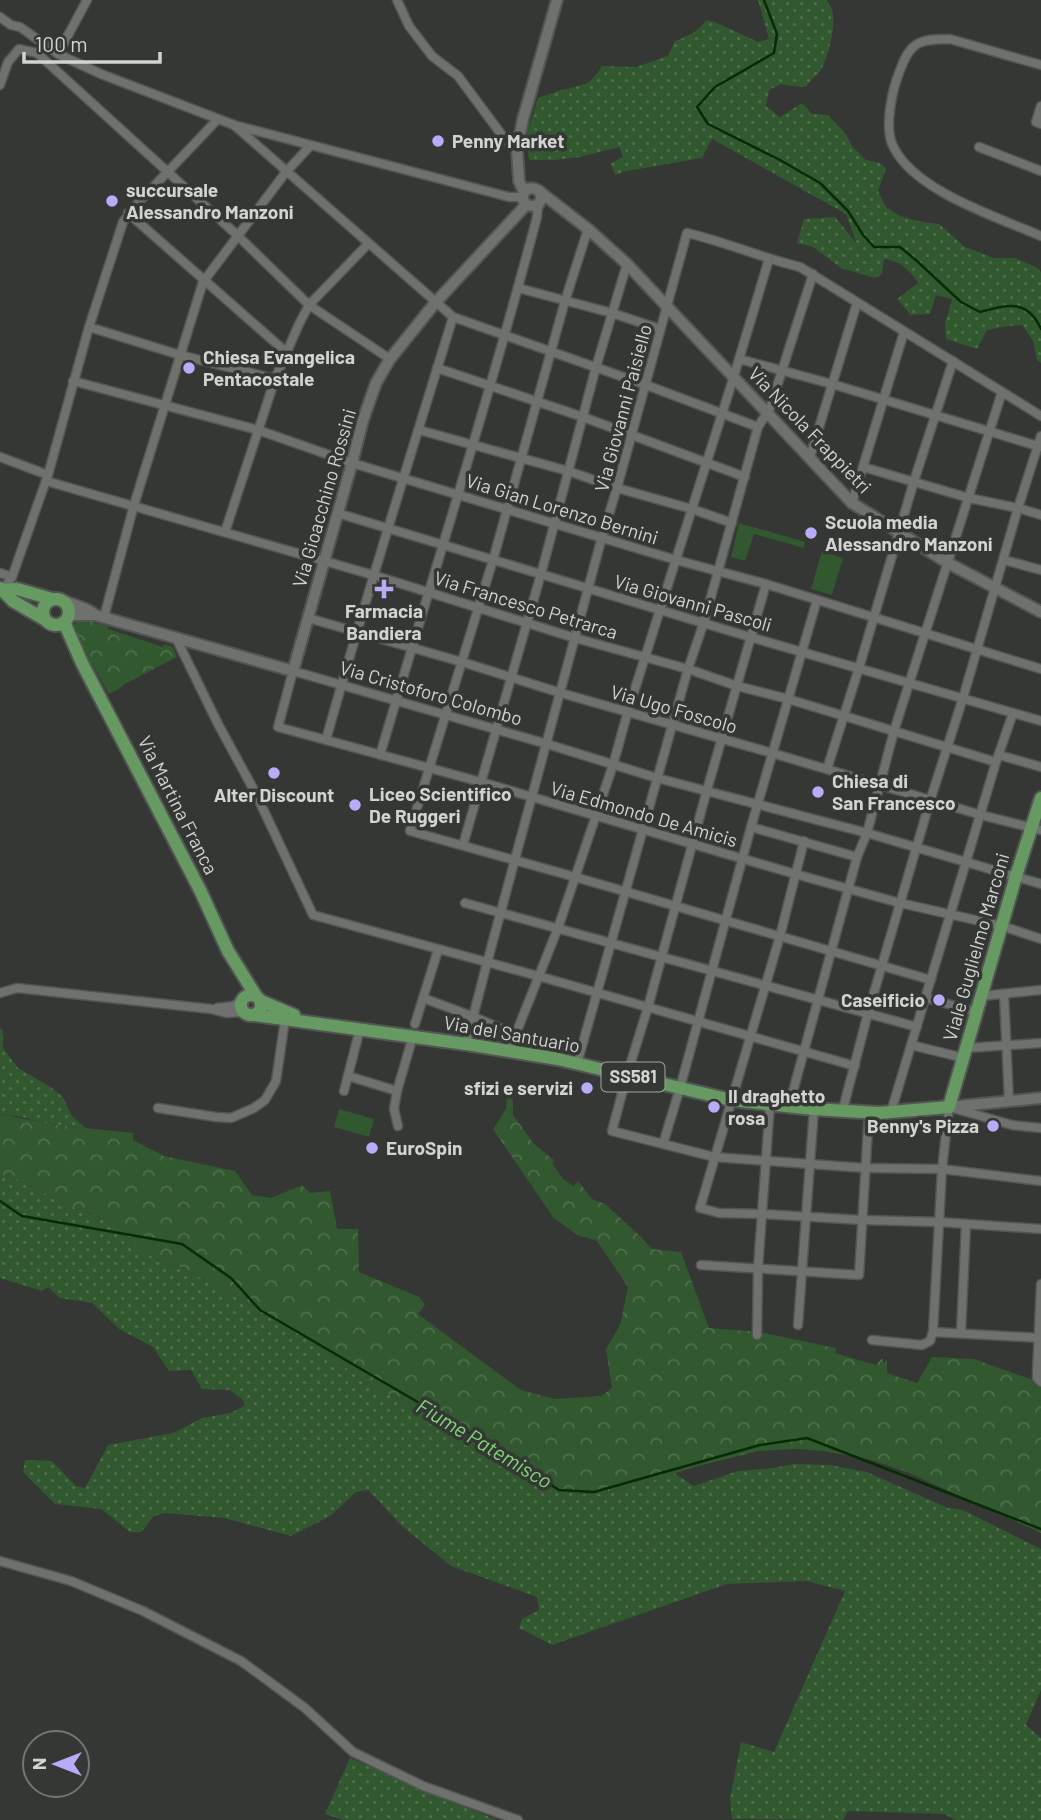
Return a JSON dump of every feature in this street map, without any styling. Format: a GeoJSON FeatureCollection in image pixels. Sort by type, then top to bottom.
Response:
{"type":"FeatureCollection","features":[{"type":"Feature","properties":{"kind":"main road"},"geometry":{"type":"LineString","coordinates":[[2,589],[17,589],[58,600],[69,612],[65,621],[57,625],[47,621],[43,615],[43,607],[58,600]]}},
{"type":"Feature","properties":{"kind":"main road","name":"Via Martina Franca"},"geometry":{"type":"LineString","coordinates":[[2,589],[13,601],[47,621],[82,663]]}},
{"type":"Feature","properties":{"kind":"main road","name":"Via Martina Franca"},"geometry":{"type":"LineString","coordinates":[[65,621],[82,663],[200,890],[237,967],[250,1004]]}},
{"type":"Feature","properties":{"kind":"main road","name":"Viale Guglielmo Marconi"},"geometry":{"type":"LineString","coordinates":[[949,1107],[1016,876],[1036,830],[1041,798]]}},
{"type":"Feature","properties":{"kind":"main road","name":"Via del Santuario"},"geometry":{"type":"LineString","coordinates":[[250,1004],[285,1020],[360,1030],[414,1030],[466,1044],[558,1059],[732,1100],[869,1112],[949,1107]]}},
{"type":"Feature","properties":{"kind":"main road","name":"Via del Santuario"},"geometry":{"type":"LineString","coordinates":[[250,1004],[279,1010],[317,1024]]}},
{"type":"Feature","properties":{"kind":"street"},"geometry":{"type":"LineString","coordinates":[[58,54],[87,0]]}},
{"type":"Feature","properties":{"kind":"street"},"geometry":{"type":"LineString","coordinates":[[397,0],[409,26],[432,56],[458,76],[507,142],[517,149]]}},
{"type":"Feature","properties":{"kind":"street"},"geometry":{"type":"LineString","coordinates":[[380,755],[444,546],[537,217],[531,196],[519,181],[517,149],[557,0]]}},
{"type":"Feature","properties":{"kind":"street"},"geometry":{"type":"LineString","coordinates":[[0,17],[11,25],[20,27],[58,54],[101,74],[234,125],[509,197],[531,196]]}},
{"type":"Feature","properties":{"kind":"street"},"geometry":{"type":"LineString","coordinates":[[1041,65],[950,39],[921,42],[908,50],[897,76],[888,133],[893,147],[927,184],[945,195],[1041,236]]}},
{"type":"Feature","properties":{"kind":"street"},"geometry":{"type":"LineString","coordinates":[[0,85],[8,62],[19,49],[37,53],[309,304],[390,359]]}},
{"type":"Feature","properties":{"kind":"street"},"geometry":{"type":"LineString","coordinates":[[1041,106],[1036,122],[1041,124]]}},
{"type":"Feature","properties":{"kind":"street"},"geometry":{"type":"LineString","coordinates":[[2,589],[12,578],[47,478],[89,327],[123,222],[218,119]]}},
{"type":"Feature","properties":{"kind":"street"},"geometry":{"type":"LineString","coordinates":[[234,125],[453,317],[646,385],[758,428]]}},
{"type":"Feature","properties":{"kind":"street"},"geometry":{"type":"LineString","coordinates":[[99,616],[203,281],[286,172],[310,146]]}},
{"type":"Feature","properties":{"kind":"street"},"geometry":{"type":"LineString","coordinates":[[979,147],[1041,171]]}},
{"type":"Feature","properties":{"kind":"street","name":"Via Nicola Frappietri"},"geometry":{"type":"LineString","coordinates":[[531,196],[588,229],[627,264],[852,503],[948,563],[1041,612]]}},
{"type":"Feature","properties":{"kind":"street","name":"Via Gioacchino Rossini"},"geometry":{"type":"LineString","coordinates":[[278,727],[323,561],[376,383],[390,359],[435,303],[531,196]]}},
{"type":"Feature","properties":{"kind":"street"},"geometry":{"type":"LineString","coordinates":[[128,214],[286,352]]}},
{"type":"Feature","properties":{"kind":"street"},"geometry":{"type":"LineString","coordinates":[[588,229],[520,458],[493,560],[410,831],[931,980]]}},
{"type":"Feature","properties":{"kind":"street","name":"Via Giovanni Paisiello"},"geometry":{"type":"LineString","coordinates":[[466,1044],[687,233],[718,240],[769,260]]}},
{"type":"Feature","properties":{"kind":"street"},"geometry":{"type":"LineString","coordinates":[[225,532],[275,379],[309,304],[368,244]]}},
{"type":"Feature","properties":{"kind":"street"},"geometry":{"type":"LineString","coordinates":[[509,1051],[558,928],[596,817],[769,260],[800,267],[813,274],[1041,416]]}},
{"type":"Feature","properties":{"kind":"street"},"geometry":{"type":"LineString","coordinates":[[463,845],[627,264]]}},
{"type":"Feature","properties":{"kind":"street"},"geometry":{"type":"LineString","coordinates":[[577,1064],[758,428],[770,408],[813,274]]}},
{"type":"Feature","properties":{"kind":"street"},"geometry":{"type":"LineString","coordinates":[[518,288],[660,329]]}},
{"type":"Feature","properties":{"kind":"street"},"geometry":{"type":"LineString","coordinates":[[810,457],[858,303]]}},
{"type":"Feature","properties":{"kind":"street"},"geometry":{"type":"LineString","coordinates":[[326,740],[373,575],[453,317]]}},
{"type":"Feature","properties":{"kind":"street"},"geometry":{"type":"LineString","coordinates":[[89,327],[180,355],[275,379]]}},
{"type":"Feature","properties":{"kind":"street"},"geometry":{"type":"LineString","coordinates":[[852,503],[904,332]]}},
{"type":"Feature","properties":{"kind":"street"},"geometry":{"type":"LineString","coordinates":[[739,359],[832,384],[1040,447]]}},
{"type":"Feature","properties":{"kind":"street"},"geometry":{"type":"LineString","coordinates":[[827,769],[953,361]]}},
{"type":"Feature","properties":{"kind":"street"},"geometry":{"type":"LineString","coordinates":[[437,368],[583,417],[744,477]]}},
{"type":"Feature","properties":{"kind":"street","name":"Via Gian Lorenzo Bernini"},"geometry":{"type":"LineString","coordinates":[[73,381],[258,430],[352,463],[676,560],[766,584],[1041,669]]}},
{"type":"Feature","properties":{"kind":"street"},"geometry":{"type":"LineString","coordinates":[[789,1106],[847,888],[867,833],[894,731],[1002,392]]}},
{"type":"Feature","properties":{"kind":"street"},"geometry":{"type":"LineString","coordinates":[[419,430],[568,471],[732,523]]}},
{"type":"Feature","properties":{"kind":"street"},"geometry":{"type":"LineString","coordinates":[[843,1109],[930,801],[1018,508],[1040,447],[1041,436]]}},
{"type":"Feature","properties":{"kind":"street","name":"Via Francesco Petrarca"},"geometry":{"type":"LineString","coordinates":[[0,457],[47,478],[478,606],[575,638],[947,747],[1041,767]]}},
{"type":"Feature","properties":{"kind":"street"},"geometry":{"type":"LineString","coordinates":[[863,467],[969,498],[1041,515]]}},
{"type":"Feature","properties":{"kind":"street","name":"Via Giovanni Pascoli"},"geometry":{"type":"LineString","coordinates":[[337,513],[1041,721]]}},
{"type":"Feature","properties":{"kind":"street"},"geometry":{"type":"LineString","coordinates":[[1004,560],[1041,570]]}},
{"type":"Feature","properties":{"kind":"street"},"geometry":{"type":"LineString","coordinates":[[0,573],[12,578]]}},
{"type":"Feature","properties":{"kind":"street"},"geometry":{"type":"LineString","coordinates":[[766,584],[612,1131],[714,1157],[865,1168],[942,1169],[1041,1181]]}},
{"type":"Feature","properties":{"kind":"street","name":"Via Cristoforo Colombo"},"geometry":{"type":"LineString","coordinates":[[58,600],[99,616],[657,778],[867,833],[1041,884]]}},
{"type":"Feature","properties":{"kind":"street"},"geometry":{"type":"LineString","coordinates":[[663,1144],[817,600]]}},
{"type":"Feature","properties":{"kind":"street","name":"Via Cristoforo Colombo"},"geometry":{"type":"LineString","coordinates":[[65,621],[73,615],[99,616]]}},
{"type":"Feature","properties":{"kind":"street","name":"Via Ugo Foscolo"},"geometry":{"type":"LineString","coordinates":[[308,618],[1036,830]]}},
{"type":"Feature","properties":{"kind":"street"},"geometry":{"type":"LineString","coordinates":[[176,638],[256,794],[313,915],[538,975],[855,1066]]}},
{"type":"Feature","properties":{"kind":"street"},"geometry":{"type":"LineString","coordinates":[[891,1112],[1013,713]]}},
{"type":"Feature","properties":{"kind":"street","name":"Via Edmondo De Amicis"},"geometry":{"type":"LineString","coordinates":[[278,727],[481,782],[531,799],[795,874],[901,903],[1002,926],[1041,939]]}},
{"type":"Feature","properties":{"kind":"street"},"geometry":{"type":"LineString","coordinates":[[751,827],[857,857]]}},
{"type":"Feature","properties":{"kind":"street"},"geometry":{"type":"LineString","coordinates":[[804,841],[752,1035],[700,1208],[719,1213],[1041,1229]]}},
{"type":"Feature","properties":{"kind":"street"},"geometry":{"type":"LineString","coordinates":[[464,903],[917,1027]]}},
{"type":"Feature","properties":{"kind":"street"},"geometry":{"type":"LineString","coordinates":[[398,1126],[394,1109],[397,1091],[438,950]]}},
{"type":"Feature","properties":{"kind":"street","name":"Via del Santuario"},"geometry":{"type":"LineString","coordinates":[[0,993],[18,988],[211,1009],[250,1004]]}},
{"type":"Feature","properties":{"kind":"street"},"geometry":{"type":"LineString","coordinates":[[982,996],[1041,990]]}},
{"type":"Feature","properties":{"kind":"street"},"geometry":{"type":"LineString","coordinates":[[1004,995],[1009,1101]]}},
{"type":"Feature","properties":{"kind":"street"},"geometry":{"type":"LineString","coordinates":[[423,998],[547,1048],[558,1059]]}},
{"type":"Feature","properties":{"kind":"street"},"geometry":{"type":"LineString","coordinates":[[926,998],[977,1012]]}},
{"type":"Feature","properties":{"kind":"street"},"geometry":{"type":"LineString","coordinates":[[158,1108],[231,1118],[254,1108],[265,1100],[276,1081],[285,1020]]}},
{"type":"Feature","properties":{"kind":"street"},"geometry":{"type":"LineString","coordinates":[[344,1091],[360,1030]]}},
{"type":"Feature","properties":{"kind":"street"},"geometry":{"type":"LineString","coordinates":[[911,1045],[965,1053],[1007,1045],[1041,1043]]}},
{"type":"Feature","properties":{"kind":"street"},"geometry":{"type":"LineString","coordinates":[[348,1076],[397,1091]]}},
{"type":"Feature","properties":{"kind":"street"},"geometry":{"type":"LineString","coordinates":[[949,1107],[1041,1098]]}},
{"type":"Feature","properties":{"kind":"street"},"geometry":{"type":"LineString","coordinates":[[757,1335],[758,1268],[770,1104]]}},
{"type":"Feature","properties":{"kind":"street"},"geometry":{"type":"LineString","coordinates":[[949,1107],[1012,1125],[1041,1128]]}},
{"type":"Feature","properties":{"kind":"street"},"geometry":{"type":"LineString","coordinates":[[872,1340],[922,1345],[930,1341],[933,1332],[942,1169],[949,1107]]}},
{"type":"Feature","properties":{"kind":"street"},"geometry":{"type":"LineString","coordinates":[[799,1325],[814,1109]]}},
{"type":"Feature","properties":{"kind":"street"},"geometry":{"type":"LineString","coordinates":[[701,1265],[859,1275],[869,1112]]}},
{"type":"Feature","properties":{"kind":"street"},"geometry":{"type":"LineString","coordinates":[[961,1332],[966,1224]]}},
{"type":"Feature","properties":{"kind":"street"},"geometry":{"type":"LineString","coordinates":[[1041,1284],[1037,1373],[1041,1382]]}},
{"type":"Feature","properties":{"kind":"street"},"geometry":{"type":"LineString","coordinates":[[933,1332],[1040,1338]]}},
{"type":"Feature","properties":{"kind":"street"},"geometry":{"type":"LineString","coordinates":[[0,1561],[71,1581],[143,1611],[241,1661],[305,1708],[353,1752],[423,1786],[518,1820]]}},
{"type":"Feature","properties":{"kind":"green space"},"geometry":{"type":"Polygon","coordinates":[[[757,0],[827,0],[833,16],[831,40],[821,70],[806,87],[781,84],[769,90],[766,106],[780,117],[802,103],[812,114],[828,115],[866,160],[880,163],[886,168],[878,191],[886,207],[900,216],[939,224],[965,247],[994,258],[1015,258],[1036,267],[1041,272],[1041,363],[1037,360],[1033,341],[1022,325],[987,330],[977,349],[946,339],[945,323],[952,299],[936,295],[930,314],[911,315],[897,299],[918,283],[908,270],[899,264],[884,259],[882,274],[875,278],[841,268],[813,247],[797,243],[804,219],[835,217],[857,244],[846,214],[712,139],[702,158],[615,175],[611,163],[623,157],[619,147],[580,157],[529,160],[526,137],[538,98],[587,83],[602,66],[636,67],[668,56],[675,41],[696,31],[706,20],[758,42],[769,39],[757,0]]]}},
{"type":"Feature","properties":{"kind":"green space"},"geometry":{"type":"Polygon","coordinates":[[[739,523],[805,542],[804,548],[754,534],[745,561],[731,557],[739,523]]]}},
{"type":"Feature","properties":{"kind":"green space"},"geometry":{"type":"Polygon","coordinates":[[[822,551],[843,558],[832,595],[811,589],[822,551]]]}},
{"type":"Feature","properties":{"kind":"green space"},"geometry":{"type":"Polygon","coordinates":[[[79,619],[108,626],[108,629],[163,647],[164,644],[173,647],[177,657],[109,694],[72,630],[79,619]]]}},
{"type":"Feature","properties":{"kind":"green space"},"geometry":{"type":"Polygon","coordinates":[[[0,1028],[3,1031],[3,1048],[18,1068],[63,1097],[72,1116],[87,1129],[0,1114],[0,1028]]]}},
{"type":"Feature","properties":{"kind":"green space"},"geometry":{"type":"Polygon","coordinates":[[[508,1082],[512,1083],[513,1115],[534,1144],[554,1160],[552,1163],[564,1180],[574,1186],[578,1181],[592,1199],[605,1204],[652,1249],[681,1252],[709,1328],[760,1332],[836,1348],[835,1353],[876,1365],[882,1358],[884,1363],[887,1360],[887,1373],[917,1383],[932,1357],[974,1359],[1041,1383],[1041,1533],[907,1472],[868,1459],[823,1451],[758,1451],[691,1468],[643,1484],[596,1494],[571,1493],[538,1486],[471,1447],[445,1425],[425,1413],[363,1381],[302,1333],[181,1267],[170,1265],[137,1249],[134,1236],[104,1219],[0,1174],[0,1114],[56,1125],[133,1133],[133,1140],[164,1156],[235,1171],[252,1195],[271,1198],[302,1185],[310,1193],[330,1191],[337,1229],[358,1229],[359,1272],[419,1297],[425,1305],[418,1314],[521,1390],[555,1399],[601,1396],[612,1388],[606,1349],[620,1325],[628,1287],[597,1241],[577,1235],[553,1217],[493,1129],[506,1109],[508,1082]]]}},
{"type":"Feature","properties":{"kind":"green space"},"geometry":{"type":"Polygon","coordinates":[[[339,1109],[374,1119],[369,1137],[334,1127],[339,1109]]]}},
{"type":"Feature","properties":{"kind":"green space"},"geometry":{"type":"Polygon","coordinates":[[[0,1174],[104,1219],[134,1236],[138,1249],[170,1265],[181,1267],[302,1333],[363,1381],[445,1425],[471,1447],[538,1486],[571,1493],[596,1494],[643,1484],[674,1473],[694,1486],[738,1471],[794,1464],[830,1465],[867,1472],[948,1508],[963,1510],[1041,1549],[1041,1690],[1026,1725],[1041,1738],[1041,1820],[956,1820],[944,1814],[848,1811],[843,1820],[732,1819],[730,1799],[741,1742],[774,1752],[845,1591],[806,1581],[727,1584],[552,1645],[519,1628],[522,1619],[539,1610],[537,1597],[451,1566],[403,1527],[368,1490],[356,1492],[330,1516],[291,1536],[224,1518],[165,1513],[154,1516],[141,1532],[130,1532],[101,1509],[55,1504],[23,1472],[25,1460],[52,1461],[76,1486],[85,1488],[108,1445],[173,1433],[202,1418],[230,1413],[244,1406],[244,1401],[230,1390],[202,1389],[191,1370],[169,1371],[153,1347],[119,1329],[92,1303],[60,1298],[48,1287],[42,1291],[0,1278],[0,1174]]]}},
{"type":"Feature","properties":{"kind":"green space"},"geometry":{"type":"Polygon","coordinates":[[[350,1758],[497,1820],[343,1820],[325,1814],[350,1758]]]}},
{"type":"Feature","properties":{"kind":"waterway"},"geometry":{"type":"LineString","coordinates":[[764,0],[777,34],[774,53],[715,87],[697,107],[708,124],[820,183],[848,211],[874,247],[900,247],[961,302],[980,312],[1007,306],[1023,308],[1041,329]]}},
{"type":"Feature","properties":{"kind":"waterway","name":"Fiume Patemisco"},"geometry":{"type":"LineString","coordinates":[[0,1201],[22,1216],[182,1244],[231,1278],[260,1310],[457,1425],[559,1490],[594,1492],[760,1445],[807,1438],[1041,1529]]}},
{"type":"Feature","properties":{"kind":"place","name":"Penny Market"},"geometry":{"type":"Point","coordinates":[438,141]}},
{"type":"Feature","properties":{"kind":"place","name":"succursale Alessandro Manzoni"},"geometry":{"type":"Point","coordinates":[112,201]}},
{"type":"Feature","properties":{"kind":"place","name":"Chiesa Evangelica Pentacostale"},"geometry":{"type":"Point","coordinates":[189,368]}},
{"type":"Feature","properties":{"kind":"place","name":"Scuola media Alessandro Manzoni"},"geometry":{"type":"Point","coordinates":[811,533]}},
{"type":"Feature","properties":{"kind":"place","name":"Farmacia Bandiera"},"geometry":{"type":"Point","coordinates":[384,589]}},
{"type":"Feature","properties":{"kind":"place","name":"Alter Discount"},"geometry":{"type":"Point","coordinates":[274,773]}},
{"type":"Feature","properties":{"kind":"place","name":"Chiesa di San Francesco"},"geometry":{"type":"Point","coordinates":[818,792]}},
{"type":"Feature","properties":{"kind":"place","name":"Liceo Scientifico De Ruggeri"},"geometry":{"type":"Point","coordinates":[355,805]}},
{"type":"Feature","properties":{"kind":"place","name":"Caseificio"},"geometry":{"type":"Point","coordinates":[939,1000]}},
{"type":"Feature","properties":{"kind":"place","name":"sfizi e servizi"},"geometry":{"type":"Point","coordinates":[587,1088]}},
{"type":"Feature","properties":{"kind":"place","name":"Il draghetto rosa"},"geometry":{"type":"Point","coordinates":[714,1107]}},
{"type":"Feature","properties":{"kind":"place","name":"Benny's Pizza"},"geometry":{"type":"Point","coordinates":[993,1126]}},
{"type":"Feature","properties":{"kind":"place","name":"EuroSpin"},"geometry":{"type":"Point","coordinates":[372,1148]}}]}
